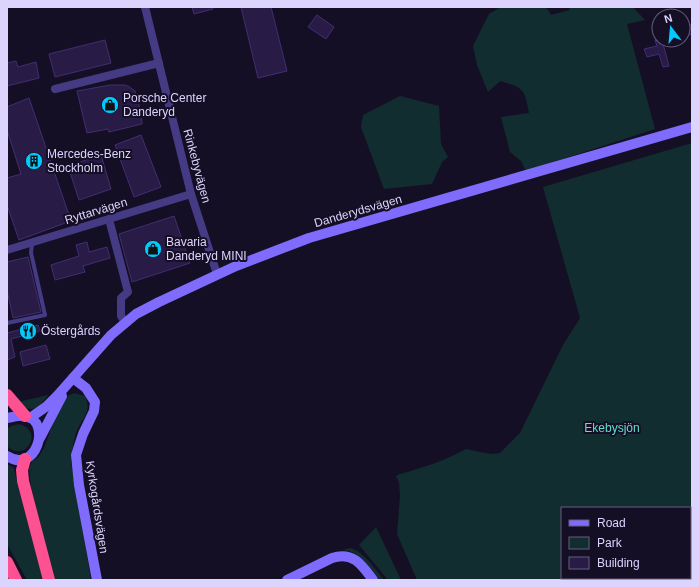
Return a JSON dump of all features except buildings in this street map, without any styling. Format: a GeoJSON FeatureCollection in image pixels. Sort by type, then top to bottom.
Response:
{"type":"FeatureCollection","features":[{"type":"Feature","properties":{"kind":"highway"},"geometry":{"type":"LineString","coordinates":[[7,395],[27,417]]}},
{"type":"Feature","properties":{"kind":"highway"},"geometry":{"type":"LineString","coordinates":[[25,459],[22,470],[23,481],[49,580]]}},
{"type":"Feature","properties":{"kind":"highway"},"geometry":{"type":"LineString","coordinates":[[7,562],[16,580]]}},
{"type":"Feature","properties":{"kind":"street","name":"Rinkebyvägen"},"geometry":{"type":"LineString","coordinates":[[145,7],[191,194],[218,274]]}},
{"type":"Feature","properties":{"kind":"street"},"geometry":{"type":"LineString","coordinates":[[55,89],[159,63]]}},
{"type":"Feature","properties":{"kind":"street","name":"Danderydsvägen"},"geometry":{"type":"LineString","coordinates":[[25,459],[38,447],[40,438],[73,378],[111,335],[136,314],[159,302],[264,254],[309,238],[692,127]]}},
{"type":"Feature","properties":{"kind":"street","name":"Ryttarvägen"},"geometry":{"type":"LineString","coordinates":[[7,250],[191,194]]}},
{"type":"Feature","properties":{"kind":"street"},"geometry":{"type":"LineString","coordinates":[[109,219],[128,292],[121,298],[121,316],[126,322]]}},
{"type":"Feature","properties":{"kind":"street","name":"Kyrkogårdsvägen"},"geometry":{"type":"LineString","coordinates":[[73,378],[86,388],[95,402],[94,411],[83,434],[76,455],[79,486],[97,580]]}},
{"type":"Feature","properties":{"kind":"street","name":"Danderydsvägen"},"geometry":{"type":"LineString","coordinates":[[27,417],[47,406],[67,387]]}},
{"type":"Feature","properties":{"kind":"street"},"geometry":{"type":"LineString","coordinates":[[8,419],[27,417],[35,422],[39,430],[40,438]]}},
{"type":"Feature","properties":{"kind":"street"},"geometry":{"type":"LineString","coordinates":[[7,456],[18,460],[25,459]]}},
{"type":"Feature","properties":{"kind":"street"},"geometry":{"type":"LineString","coordinates":[[288,580],[339,556],[348,556],[356,560],[373,580]]}},
{"type":"Feature","properties":{"kind":"lane"},"geometry":{"type":"LineString","coordinates":[[7,323],[45,315],[31,253],[32,243]]}},
{"type":"Feature","properties":{"kind":"green space"},"geometry":{"type":"Polygon","coordinates":[[[501,7],[546,7],[551,15],[570,10],[568,7],[633,7],[645,20],[627,24],[655,129],[526,171],[521,161],[510,152],[501,117],[529,113],[524,94],[518,87],[500,81],[488,92],[477,65],[473,46],[489,14],[501,7]]]}},
{"type":"Feature","properties":{"kind":"green space"},"geometry":{"type":"Polygon","coordinates":[[[400,96],[439,106],[441,144],[448,157],[442,162],[432,184],[384,189],[361,127],[363,115],[400,96]]]}},
{"type":"Feature","properties":{"kind":"green space","name":"Ekebysjön"},"geometry":{"type":"Polygon","coordinates":[[[692,143],[692,580],[417,580],[397,534],[400,496],[399,482],[396,476],[450,457],[466,449],[493,454],[500,453],[520,433],[563,345],[580,318],[543,187],[692,143]]]}},
{"type":"Feature","properties":{"kind":"green space"},"geometry":{"type":"Polygon","coordinates":[[[74,393],[85,396],[88,407],[76,433],[71,462],[91,580],[54,580],[31,487],[29,468],[44,448],[64,398],[74,393]]]}},
{"type":"Feature","properties":{"kind":"green space"},"geometry":{"type":"Polygon","coordinates":[[[48,395],[38,406],[31,409],[18,402],[48,395]]]}},
{"type":"Feature","properties":{"kind":"green space"},"geometry":{"type":"Polygon","coordinates":[[[19,424],[27,428],[31,433],[31,439],[30,444],[26,449],[14,451],[7,446],[7,429],[11,426],[19,424]]]}},
{"type":"Feature","properties":{"kind":"green space"},"geometry":{"type":"Polygon","coordinates":[[[7,464],[14,468],[43,580],[27,580],[7,544],[7,464]]]}},
{"type":"Feature","properties":{"kind":"green space"},"geometry":{"type":"Polygon","coordinates":[[[376,527],[401,580],[388,580],[359,545],[376,527]]]}},
{"type":"Feature","properties":{"kind":"green space"},"geometry":{"type":"Polygon","coordinates":[[[351,548],[361,554],[384,580],[380,580],[364,560],[354,553],[342,550],[351,548]]]}},
{"type":"Feature","properties":{"kind":"place","name":"Porsche Center Danderyd"},"geometry":{"type":"Point","coordinates":[110,105]}},
{"type":"Feature","properties":{"kind":"place","name":"Mercedes-Benz Stockholm"},"geometry":{"type":"Point","coordinates":[34,161]}},
{"type":"Feature","properties":{"kind":"place","name":"Bavaria Danderyd MINI"},"geometry":{"type":"Point","coordinates":[153,249]}},
{"type":"Feature","properties":{"kind":"place","name":"Östergårds"},"geometry":{"type":"Point","coordinates":[28,331]}}]}
